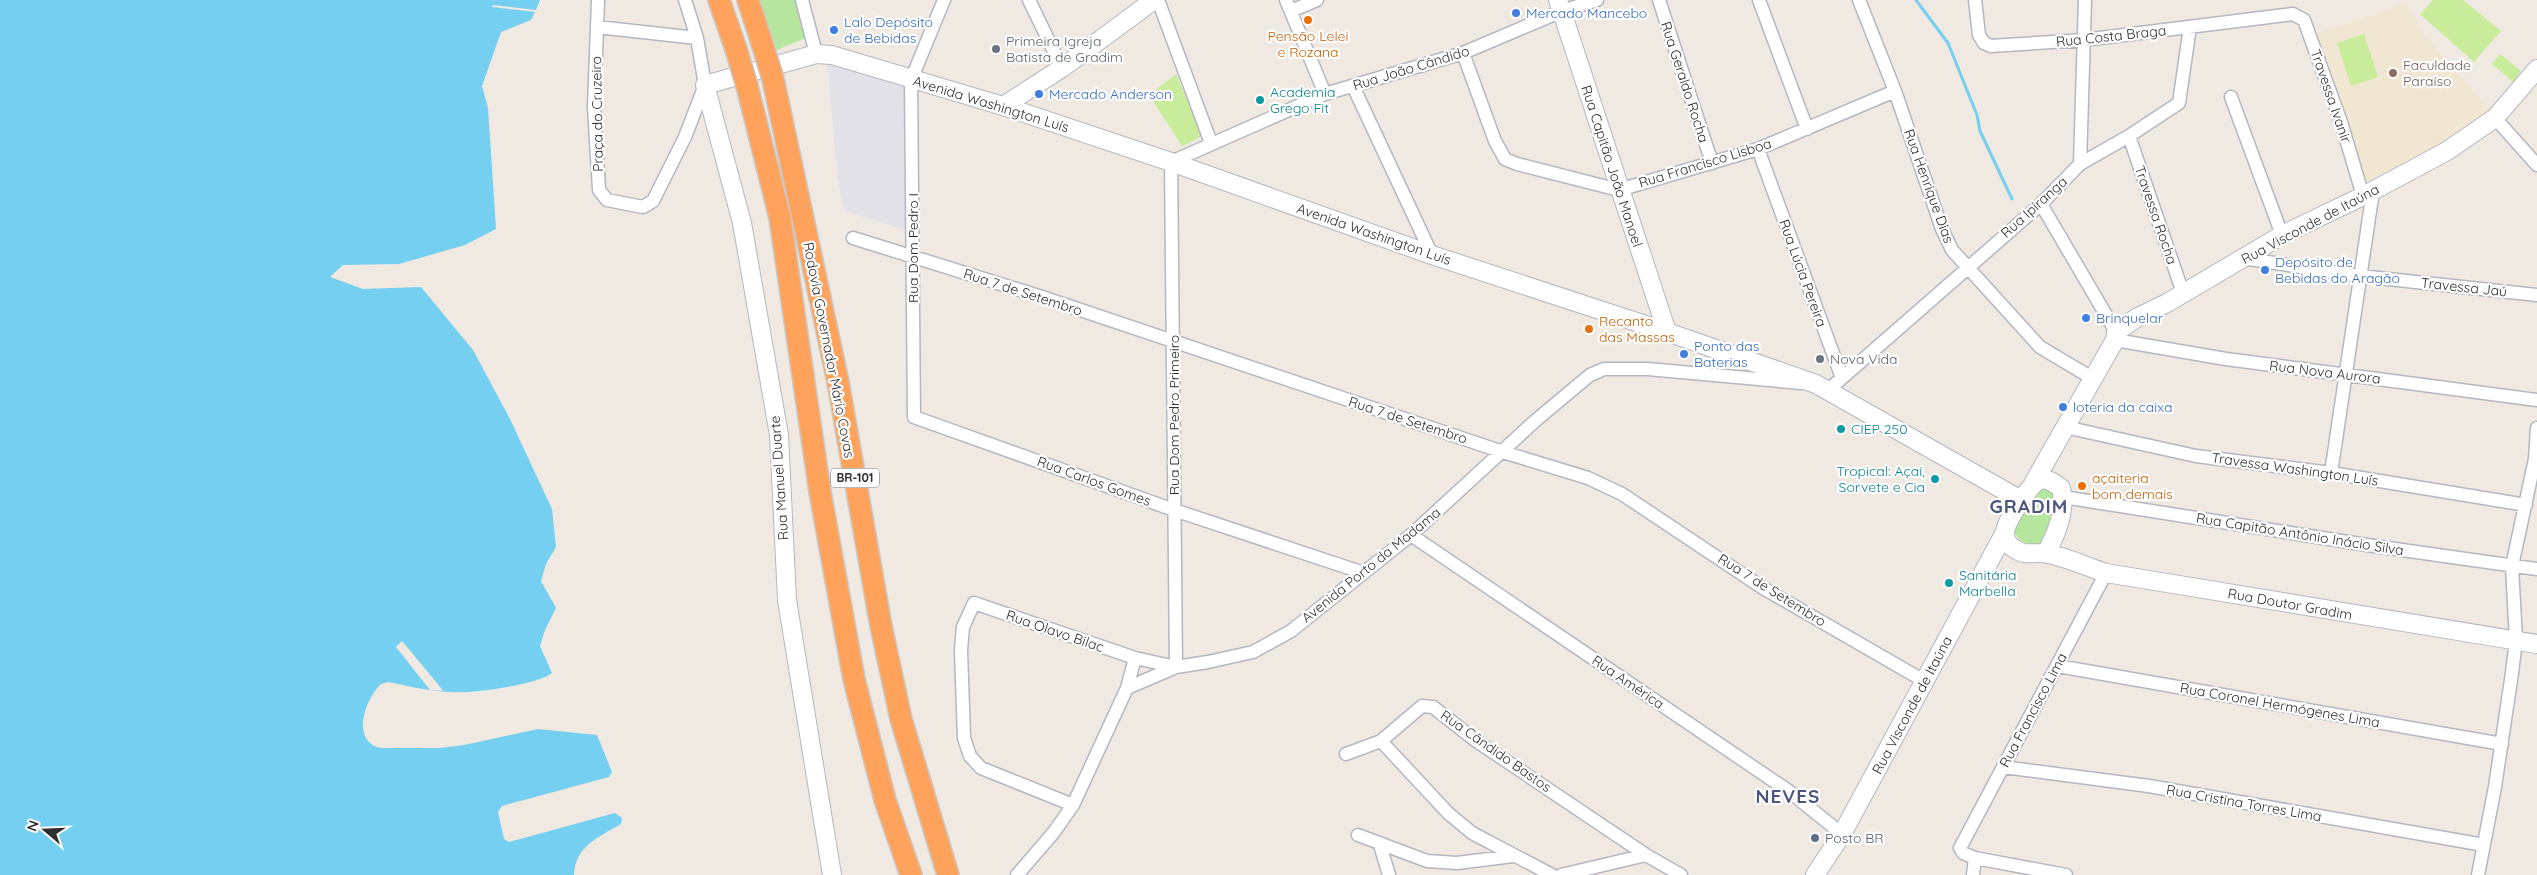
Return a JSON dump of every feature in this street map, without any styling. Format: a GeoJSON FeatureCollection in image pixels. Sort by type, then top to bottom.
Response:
{"type":"FeatureCollection","features":[{"type":"Feature","properties":{"kind":"highway","name":"Rodovia Governador Mário Covas"},"geometry":{"type":"LineString","coordinates":[[718,0],[747,86],[780,218],[820,492],[854,679],[885,800],[911,875]]}},
{"type":"Feature","properties":{"kind":"highway","name":"Rodovia Governador Mário Covas"},"geometry":{"type":"LineString","coordinates":[[748,0],[773,79],[838,382],[881,626],[902,719],[948,875]]}},
{"type":"Feature","properties":{"kind":"street","name":"Praça do Cruzeiro"},"geometry":{"type":"LineString","coordinates":[[598,0],[594,107],[599,190],[607,200],[643,207],[653,201],[685,136],[705,85]]}},
{"type":"Feature","properties":{"kind":"street"},"geometry":{"type":"LineString","coordinates":[[685,0],[697,38],[705,85]]}},
{"type":"Feature","properties":{"kind":"street"},"geometry":{"type":"LineString","coordinates":[[802,0],[816,54]]}},
{"type":"Feature","properties":{"kind":"street"},"geometry":{"type":"LineString","coordinates":[[911,80],[944,0]]}},
{"type":"Feature","properties":{"kind":"street"},"geometry":{"type":"LineString","coordinates":[[1029,0],[1062,68]]}},
{"type":"Feature","properties":{"kind":"street"},"geometry":{"type":"LineString","coordinates":[[1003,106],[1062,68],[1154,0]]}},
{"type":"Feature","properties":{"kind":"street"},"geometry":{"type":"LineString","coordinates":[[1158,0],[1210,143]]}},
{"type":"Feature","properties":{"kind":"street"},"geometry":{"type":"LineString","coordinates":[[1317,0],[1289,6],[1326,94]]}},
{"type":"Feature","properties":{"kind":"street","name":"Rua João Cândido"},"geometry":{"type":"LineString","coordinates":[[1171,162],[1210,143],[1326,94],[1463,53],[1560,5],[1597,0]]}},
{"type":"Feature","properties":{"kind":"street","name":"Rua Geraldo Rocha"},"geometry":{"type":"LineString","coordinates":[[1659,0],[1712,163]]}},
{"type":"Feature","properties":{"kind":"street"},"geometry":{"type":"LineString","coordinates":[[1759,0],[1807,129]]}},
{"type":"Feature","properties":{"kind":"street","name":"Rua Henrique Dias"},"geometry":{"type":"LineString","coordinates":[[1859,0],[1895,91],[1942,229],[1952,250],[2040,346],[2092,378]]}},
{"type":"Feature","properties":{"kind":"street","name":"Rua Costa Braga"},"geometry":{"type":"LineString","coordinates":[[1976,0],[1979,35],[1984,43],[1991,46],[2084,40],[2190,28],[2282,14]]}},
{"type":"Feature","properties":{"kind":"street"},"geometry":{"type":"LineString","coordinates":[[2080,164],[2085,0]]}},
{"type":"Feature","properties":{"kind":"street","name":"Rua Capitão João Manoel"},"geometry":{"type":"LineString","coordinates":[[1560,5],[1667,332]]}},
{"type":"Feature","properties":{"kind":"street","name":"Travessa Ivanir"},"geometry":{"type":"LineString","coordinates":[[2282,14],[2293,14],[2304,20],[2368,193]]}},
{"type":"Feature","properties":{"kind":"street"},"geometry":{"type":"LineString","coordinates":[[597,27],[697,38]]}},
{"type":"Feature","properties":{"kind":"street","name":"Rua Ipiranga"},"geometry":{"type":"LineString","coordinates":[[1842,378],[2041,204],[2080,164],[2129,136],[2179,103],[2190,28]]}},
{"type":"Feature","properties":{"kind":"street"},"geometry":{"type":"LineString","coordinates":[[1463,53],[1495,141],[1505,159],[1517,164],[1619,190]]}},
{"type":"Feature","properties":{"kind":"street","name":"Avenida Washington Luís"},"geometry":{"type":"LineString","coordinates":[[705,85],[816,54],[832,55],[1003,106],[1171,162],[1432,255],[1667,332],[1822,387],[2021,500]]}},
{"type":"Feature","properties":{"kind":"street","name":"Rua Visconde de Itaúna"},"geometry":{"type":"LineString","coordinates":[[1815,875],[1842,834],[1926,682],[2021,500],[2034,482],[2115,336],[2138,317],[2242,258],[2447,151],[2495,118],[2537,69]]}},
{"type":"Feature","properties":{"kind":"street","name":"Rua Dom Pedro I"},"geometry":{"type":"LineString","coordinates":[[911,80],[914,417]]}},
{"type":"Feature","properties":{"kind":"street","name":"Rua Manuel Duarte"},"geometry":{"type":"LineString","coordinates":[[705,85],[742,223],[779,435],[787,600],[832,875]]}},
{"type":"Feature","properties":{"kind":"street"},"geometry":{"type":"LineString","coordinates":[[1353,86],[1432,255]]}},
{"type":"Feature","properties":{"kind":"street","name":"Rua Francisco Lisboa"},"geometry":{"type":"LineString","coordinates":[[1619,190],[1758,149],[1895,91]]}},
{"type":"Feature","properties":{"kind":"street"},"geometry":{"type":"LineString","coordinates":[[2231,97],[2282,236]]}},
{"type":"Feature","properties":{"kind":"street"},"geometry":{"type":"LineString","coordinates":[[2495,118],[2537,165]]}},
{"type":"Feature","properties":{"kind":"street","name":"Travessa Rocha"},"geometry":{"type":"LineString","coordinates":[[2129,136],[2183,293]]}},
{"type":"Feature","properties":{"kind":"street","name":"Rua Lúcia Pereira"},"geometry":{"type":"LineString","coordinates":[[1758,149],[1842,378]]}},
{"type":"Feature","properties":{"kind":"street","name":"Rua Dom Pedro Primeiro"},"geometry":{"type":"LineString","coordinates":[[1171,162],[1176,667]]}},
{"type":"Feature","properties":{"kind":"street"},"geometry":{"type":"LineString","coordinates":[[2331,473],[2344,374],[2360,276],[2368,193]]}},
{"type":"Feature","properties":{"kind":"street"},"geometry":{"type":"LineString","coordinates":[[2041,204],[2115,336]]}},
{"type":"Feature","properties":{"kind":"street","name":"Rua 7 de Setembro"},"geometry":{"type":"LineString","coordinates":[[853,238],[1042,297],[1503,452],[1588,478],[1622,494],[1763,588],[1926,682]]}},
{"type":"Feature","properties":{"kind":"street","name":"Travessa Jaú"},"geometry":{"type":"LineString","coordinates":[[2242,258],[2360,276],[2537,295]]}},
{"type":"Feature","properties":{"kind":"street","name":"Rua Nova Aurora"},"geometry":{"type":"LineString","coordinates":[[2115,336],[2226,359],[2537,400]]}},
{"type":"Feature","properties":{"kind":"street","name":"Avenida Porto da Madama"},"geometry":{"type":"LineString","coordinates":[[1135,658],[1176,667],[1253,652],[1291,630],[1361,572],[1411,535],[1535,421],[1590,375],[1604,369],[1648,369],[1822,387]]}},
{"type":"Feature","properties":{"kind":"street"},"geometry":{"type":"LineString","coordinates":[[1822,387],[1842,378]]}},
{"type":"Feature","properties":{"kind":"street","name":"Rua Carlos Gomes"},"geometry":{"type":"LineString","coordinates":[[914,417],[1174,510],[1361,572]]}},
{"type":"Feature","properties":{"kind":"street","name":"Travessa Washington Luís"},"geometry":{"type":"LineString","coordinates":[[2065,427],[2196,456],[2331,473],[2526,505]]}},
{"type":"Feature","properties":{"kind":"street"},"geometry":{"type":"LineString","coordinates":[[2478,875],[2502,744],[2516,640],[2512,566],[2536,459],[2537,428]]}},
{"type":"Feature","properties":{"kind":"street"},"geometry":{"type":"LineString","coordinates":[[1982,572],[2009,558],[2046,553],[2060,522],[2062,492],[2057,475],[2046,460]]}},
{"type":"Feature","properties":{"kind":"street"},"geometry":{"type":"LineString","coordinates":[[2034,482],[2049,480],[2062,492]]}},
{"type":"Feature","properties":{"kind":"street","name":"Rua Capitão Antônio Inácio Silva"},"geometry":{"type":"LineString","coordinates":[[2062,492],[2537,569]]}},
{"type":"Feature","properties":{"kind":"street"},"geometry":{"type":"LineString","coordinates":[[2005,532],[2007,542],[2024,555]]}},
{"type":"Feature","properties":{"kind":"street","name":"Rua América"},"geometry":{"type":"LineString","coordinates":[[1411,535],[1790,792],[1842,834]]}},
{"type":"Feature","properties":{"kind":"street","name":"Rua Doutor Gradim"},"geometry":{"type":"LineString","coordinates":[[2046,553],[2106,573],[2537,644]]}},
{"type":"Feature","properties":{"kind":"street","name":"Rua Francisco Lima"},"geometry":{"type":"LineString","coordinates":[[1975,858],[1963,853],[1960,848],[2106,573]]}},
{"type":"Feature","properties":{"kind":"street","name":"Rua Olavo Bilac"},"geometry":{"type":"LineString","coordinates":[[1073,805],[981,768],[970,756],[964,738],[963,626],[974,604],[1135,658]]}},
{"type":"Feature","properties":{"kind":"street"},"geometry":{"type":"LineString","coordinates":[[1017,875],[1054,832],[1073,805],[1127,688],[1135,658]]}},
{"type":"Feature","properties":{"kind":"street","name":"Rua Coronel Hermógenes Lima"},"geometry":{"type":"LineString","coordinates":[[2058,666],[2502,744]]}},
{"type":"Feature","properties":{"kind":"street"},"geometry":{"type":"LineString","coordinates":[[1127,688],[1176,667]]}},
{"type":"Feature","properties":{"kind":"street","name":"Rua Cândido Bastos"},"geometry":{"type":"LineString","coordinates":[[1381,741],[1422,706],[1427,705],[1475,740],[1646,855],[1681,875]]}},
{"type":"Feature","properties":{"kind":"street"},"geometry":{"type":"LineString","coordinates":[[1346,754],[1381,741],[1448,813],[1472,834],[1552,875]]}},
{"type":"Feature","properties":{"kind":"street","name":"Rua Cristina Torres Lima"},"geometry":{"type":"LineString","coordinates":[[2003,767],[2149,786],[2484,845]]}},
{"type":"Feature","properties":{"kind":"street"},"geometry":{"type":"LineString","coordinates":[[1358,835],[1380,845],[1427,861],[1457,863],[1513,856]]}},
{"type":"Feature","properties":{"kind":"street"},"geometry":{"type":"LineString","coordinates":[[1380,845],[1389,875]]}},
{"type":"Feature","properties":{"kind":"street"},"geometry":{"type":"LineString","coordinates":[[1561,875],[1646,855]]}},
{"type":"Feature","properties":{"kind":"street"},"geometry":{"type":"LineString","coordinates":[[1972,875],[1975,858],[2066,875]]}},
{"type":"Feature","properties":{"kind":"shaded area","name":"Faculdade Paraíso"},"geometry":{"type":"Polygon","coordinates":[[[2407,3],[2425,36],[2489,109],[2458,136],[2368,182],[2353,152],[2318,33],[2407,3]]]}},
{"type":"Feature","properties":{"kind":"shaded area"},"geometry":{"type":"Polygon","coordinates":[[[827,63],[908,86],[911,232],[845,211],[838,180],[827,63]]]}},
{"type":"Feature","properties":{"kind":"green space"},"geometry":{"type":"Polygon","coordinates":[[[760,0],[795,0],[808,37],[777,50],[760,0]]]}},
{"type":"Feature","properties":{"kind":"green space"},"geometry":{"type":"Polygon","coordinates":[[[2433,0],[2463,0],[2501,31],[2474,62],[2420,14],[2433,0]]]}},
{"type":"Feature","properties":{"kind":"green space"},"geometry":{"type":"Polygon","coordinates":[[[2364,34],[2378,77],[2351,86],[2337,43],[2364,34]]]}},
{"type":"Feature","properties":{"kind":"green space"},"geometry":{"type":"Polygon","coordinates":[[[2500,54],[2521,71],[2513,82],[2492,64],[2500,54]]]}},
{"type":"Feature","properties":{"kind":"green space"},"geometry":{"type":"Polygon","coordinates":[[[1176,74],[1202,136],[1182,146],[1149,95],[1176,74]]]}},
{"type":"Feature","properties":{"kind":"green space"},"geometry":{"type":"Polygon","coordinates":[[[2038,483],[2060,488],[2044,546],[2026,543],[2013,531],[2038,483]]]}},
{"type":"Feature","properties":{"kind":"water"},"geometry":{"type":"Polygon","coordinates":[[[0,0],[540,0],[536,10],[493,5],[492,7],[535,12],[531,20],[501,32],[482,86],[488,108],[496,229],[465,245],[399,264],[343,265],[330,277],[363,289],[421,287],[473,350],[510,419],[552,509],[556,547],[546,564],[541,581],[556,608],[545,630],[540,646],[552,673],[518,685],[472,692],[434,691],[388,682],[381,684],[370,699],[363,719],[363,729],[366,738],[371,744],[381,748],[440,748],[464,745],[538,729],[597,735],[612,772],[609,777],[502,806],[498,812],[504,839],[509,842],[615,813],[622,818],[621,824],[597,838],[584,850],[575,865],[574,875],[0,875],[0,0]]]}},
{"type":"Feature","properties":{"kind":"pier"},"geometry":{"type":"Polygon","coordinates":[[[402,641],[443,691],[430,690],[396,647],[402,641]]]}},
{"type":"Feature","properties":{"kind":"waterway"},"geometry":{"type":"LineString","coordinates":[[1916,0],[1948,43],[1977,115],[1980,131],[2012,199]]}},
{"type":"Feature","properties":{"kind":"place","name":"Mercado Mancebo"},"geometry":{"type":"Point","coordinates":[1516,13]}},
{"type":"Feature","properties":{"kind":"place","name":"Pensão Lelei e Rozana"},"geometry":{"type":"Point","coordinates":[1308,20]}},
{"type":"Feature","properties":{"kind":"place","name":"Lalo Depósito de Bebidas"},"geometry":{"type":"Point","coordinates":[834,30]}},
{"type":"Feature","properties":{"kind":"place","name":"Primeira Igreja Batista de Gradim"},"geometry":{"type":"Point","coordinates":[996,49]}},
{"type":"Feature","properties":{"kind":"place","name":"Faculdade Paraíso"},"geometry":{"type":"Point","coordinates":[2393,73]}},
{"type":"Feature","properties":{"kind":"place","name":"Mercado Anderson"},"geometry":{"type":"Point","coordinates":[1039,94]}},
{"type":"Feature","properties":{"kind":"place","name":"Academia Grego Fit"},"geometry":{"type":"Point","coordinates":[1260,100]}},
{"type":"Feature","properties":{"kind":"place","name":"Depósito de Bebidas do Aragão"},"geometry":{"type":"Point","coordinates":[2265,270]}},
{"type":"Feature","properties":{"kind":"place","name":"Brinquelar"},"geometry":{"type":"Point","coordinates":[2086,318]}},
{"type":"Feature","properties":{"kind":"place","name":"Recanto das Massas"},"geometry":{"type":"Point","coordinates":[1589,329]}},
{"type":"Feature","properties":{"kind":"place","name":"Ponto das Baterias"},"geometry":{"type":"Point","coordinates":[1684,354]}},
{"type":"Feature","properties":{"kind":"place","name":"Nova Vida"},"geometry":{"type":"Point","coordinates":[1820,359]}},
{"type":"Feature","properties":{"kind":"place","name":"loteria da caixa"},"geometry":{"type":"Point","coordinates":[2063,407]}},
{"type":"Feature","properties":{"kind":"place","name":"CIEP 250"},"geometry":{"type":"Point","coordinates":[1841,429]}},
{"type":"Feature","properties":{"kind":"place","name":"Tropical: Açaí, Sorvete e Cia"},"geometry":{"type":"Point","coordinates":[1935,479]}},
{"type":"Feature","properties":{"kind":"place","name":"açaiteria bom demais"},"geometry":{"type":"Point","coordinates":[2082,486]}},
{"type":"Feature","properties":{"kind":"place","name":"Sanitária Marbella"},"geometry":{"type":"Point","coordinates":[1949,583]}},
{"type":"Feature","properties":{"kind":"place","name":"Posto BR"},"geometry":{"type":"Point","coordinates":[1815,838]}},
{"type":"Feature","properties":{"kind":"district","name":"GRADIM"},"geometry":{"type":"Point","coordinates":[2029,506]}},
{"type":"Feature","properties":{"kind":"district","name":"NEVES"},"geometry":{"type":"Point","coordinates":[1788,796]}}]}
